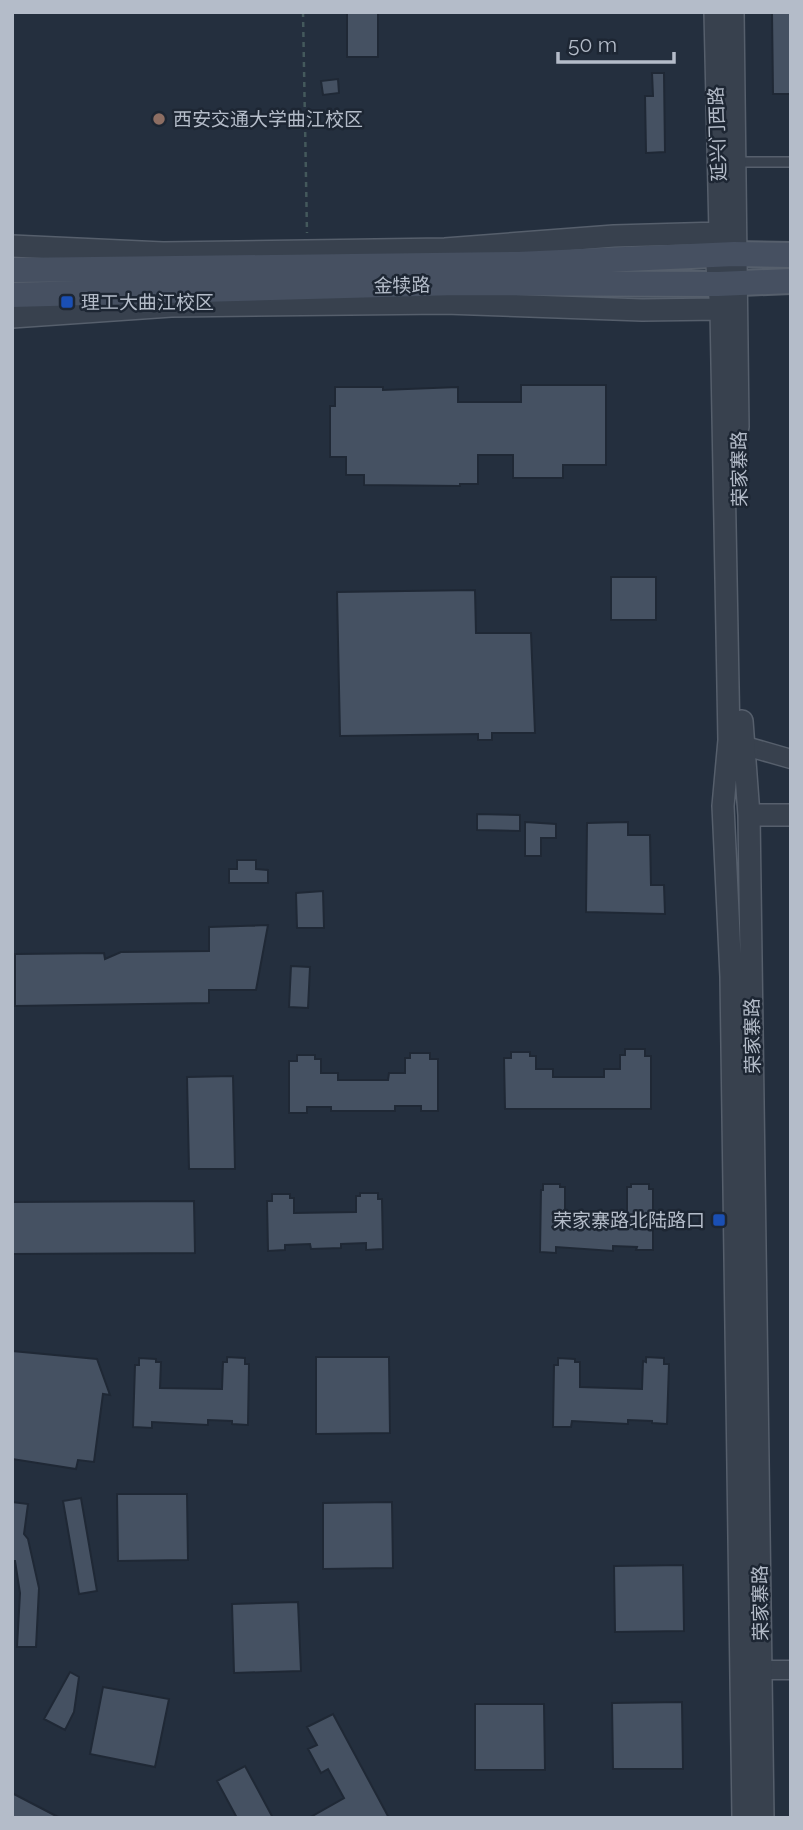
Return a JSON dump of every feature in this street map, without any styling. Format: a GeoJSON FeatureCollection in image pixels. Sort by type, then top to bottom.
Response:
{"type":"FeatureCollection","features":[{"type":"Feature","properties":{"kind":"main road","name":"金犊路"},"geometry":{"type":"LineString","coordinates":[[12,270],[505,264],[723,248],[791,255]]}},
{"type":"Feature","properties":{"kind":"main road","name":"金犊路"},"geometry":{"type":"LineString","coordinates":[[12,295],[457,283],[791,281]]}},
{"type":"Feature","properties":{"kind":"street","name":"延兴门西路"},"geometry":{"type":"LineString","coordinates":[[715,12],[723,248]]}},
{"type":"Feature","properties":{"kind":"street","name":"延兴门西路"},"geometry":{"type":"LineString","coordinates":[[723,248],[736,162],[733,12]]}},
{"type":"Feature","properties":{"kind":"street"},"geometry":{"type":"LineString","coordinates":[[12,246],[163,253],[307,251],[478,248],[604,237],[723,248]]}},
{"type":"Feature","properties":{"kind":"street","name":"荣家寨路"},"geometry":{"type":"LineString","coordinates":[[723,248],[727,283],[742,745],[749,815],[763,1818]]}},
{"type":"Feature","properties":{"kind":"street","name":"荣家寨路"},"geometry":{"type":"LineString","coordinates":[[727,283],[721,309],[729,740],[723,806],[731,991],[743,1818]]}},
{"type":"Feature","properties":{"kind":"street"},"geometry":{"type":"LineString","coordinates":[[12,317],[171,306],[445,303],[642,310],[721,309]]}},
{"type":"Feature","properties":{"kind":"street"},"geometry":{"type":"LineString","coordinates":[[742,745],[791,760]]}},
{"type":"Feature","properties":{"kind":"street"},"geometry":{"type":"LineString","coordinates":[[749,815],[791,815]]}},
{"type":"Feature","properties":{"kind":"street"},"geometry":{"type":"LineString","coordinates":[[761,1670],[791,1670]]}},
{"type":"Feature","properties":{"kind":"lane"},"geometry":{"type":"LineString","coordinates":[[736,162],[791,162]]}},
{"type":"Feature","properties":{"kind":"path"},"geometry":{"type":"LineString","coordinates":[[303,12],[307,251]]}},
{"type":"Feature","properties":{"kind":"building"},"geometry":{"type":"Polygon","coordinates":[[[347,12],[378,12],[378,57],[347,57],[347,12]]]}},
{"type":"Feature","properties":{"kind":"building"},"geometry":{"type":"Polygon","coordinates":[[[772,13],[791,13],[791,94],[773,94],[772,13]]]}},
{"type":"Feature","properties":{"kind":"building"},"geometry":{"type":"Polygon","coordinates":[[[652,73],[664,73],[665,152],[646,153],[645,96],[653,96],[652,73]]]}},
{"type":"Feature","properties":{"kind":"building"},"geometry":{"type":"Polygon","coordinates":[[[338,79],[339,93],[323,95],[321,81],[338,79]]]}},
{"type":"Feature","properties":{"kind":"building"},"geometry":{"type":"Polygon","coordinates":[[[521,385],[606,385],[606,465],[563,465],[563,478],[513,478],[513,455],[478,455],[478,484],[364,485],[364,475],[346,475],[346,457],[330,457],[330,406],[335,406],[335,387],[383,387],[383,390],[458,387],[458,402],[521,402],[521,385]]]}},
{"type":"Feature","properties":{"kind":"building"},"geometry":{"type":"Polygon","coordinates":[[[611,577],[656,577],[656,620],[611,620],[611,577]]]}},
{"type":"Feature","properties":{"kind":"building"},"geometry":{"type":"Polygon","coordinates":[[[475,590],[476,633],[531,633],[535,733],[492,733],[492,740],[478,740],[478,734],[340,736],[337,592],[475,590]]]}},
{"type":"Feature","properties":{"kind":"building"},"geometry":{"type":"Polygon","coordinates":[[[477,814],[520,815],[520,831],[477,830],[477,814]]]}},
{"type":"Feature","properties":{"kind":"building"},"geometry":{"type":"Polygon","coordinates":[[[525,822],[556,824],[556,838],[541,838],[541,856],[525,856],[525,822]]]}},
{"type":"Feature","properties":{"kind":"building"},"geometry":{"type":"Polygon","coordinates":[[[628,822],[628,835],[650,835],[651,885],[664,885],[665,914],[586,912],[587,823],[628,822]]]}},
{"type":"Feature","properties":{"kind":"building"},"geometry":{"type":"Polygon","coordinates":[[[237,860],[256,860],[256,869],[268,870],[268,883],[229,883],[229,869],[237,869],[237,860]]]}},
{"type":"Feature","properties":{"kind":"building"},"geometry":{"type":"Polygon","coordinates":[[[323,891],[324,928],[297,928],[296,893],[323,891]]]}},
{"type":"Feature","properties":{"kind":"building"},"geometry":{"type":"Polygon","coordinates":[[[268,925],[256,990],[209,990],[209,1003],[15,1006],[15,954],[104,953],[105,959],[121,952],[209,951],[209,927],[268,925]]]}},
{"type":"Feature","properties":{"kind":"building"},"geometry":{"type":"Polygon","coordinates":[[[291,966],[310,967],[308,1008],[289,1007],[291,966]]]}},
{"type":"Feature","properties":{"kind":"building"},"geometry":{"type":"Polygon","coordinates":[[[625,1049],[645,1049],[645,1056],[651,1056],[651,1109],[505,1109],[504,1058],[511,1058],[511,1052],[530,1052],[530,1056],[536,1056],[536,1069],[553,1069],[553,1077],[604,1077],[604,1069],[620,1069],[620,1055],[625,1055],[625,1049]]]}},
{"type":"Feature","properties":{"kind":"building"},"geometry":{"type":"Polygon","coordinates":[[[410,1053],[430,1053],[430,1059],[438,1059],[438,1111],[421,1111],[421,1106],[395,1106],[395,1111],[331,1111],[331,1107],[307,1107],[307,1113],[289,1113],[289,1061],[297,1061],[297,1055],[315,1055],[315,1059],[321,1059],[321,1073],[338,1073],[338,1080],[388,1080],[389,1073],[405,1073],[405,1058],[410,1058],[410,1053]]]}},
{"type":"Feature","properties":{"kind":"building"},"geometry":{"type":"Polygon","coordinates":[[[233,1076],[235,1169],[189,1169],[187,1077],[233,1076]]]}},
{"type":"Feature","properties":{"kind":"building"},"geometry":{"type":"Polygon","coordinates":[[[543,1184],[560,1184],[560,1187],[565,1187],[565,1215],[607,1216],[627,1215],[627,1187],[631,1187],[631,1184],[649,1184],[649,1189],[653,1189],[653,1250],[613,1246],[613,1251],[556,1247],[556,1253],[540,1252],[543,1184]]]}},
{"type":"Feature","properties":{"kind":"building"},"geometry":{"type":"Polygon","coordinates":[[[360,1193],[378,1193],[378,1199],[382,1199],[383,1249],[366,1250],[366,1243],[341,1244],[341,1248],[311,1249],[310,1244],[285,1245],[285,1250],[268,1251],[267,1201],[272,1201],[272,1194],[290,1194],[290,1198],[294,1198],[294,1213],[356,1212],[356,1196],[360,1196],[360,1193]]]}},
{"type":"Feature","properties":{"kind":"building"},"geometry":{"type":"Polygon","coordinates":[[[194,1201],[195,1253],[12,1254],[12,1202],[194,1201]]]}},
{"type":"Feature","properties":{"kind":"building"},"geometry":{"type":"Polygon","coordinates":[[[12,1351],[97,1359],[110,1395],[103,1394],[94,1462],[78,1460],[76,1469],[12,1459],[12,1351]]]}},
{"type":"Feature","properties":{"kind":"building"},"geometry":{"type":"Polygon","coordinates":[[[227,1357],[245,1358],[245,1364],[249,1364],[248,1425],[208,1420],[208,1425],[152,1422],[152,1428],[133,1427],[135,1365],[139,1365],[139,1358],[161,1362],[160,1388],[222,1389],[223,1362],[227,1362],[227,1357]]]}},
{"type":"Feature","properties":{"kind":"building"},"geometry":{"type":"Polygon","coordinates":[[[316,1357],[389,1357],[390,1433],[316,1434],[316,1357]]]}},
{"type":"Feature","properties":{"kind":"building"},"geometry":{"type":"Polygon","coordinates":[[[646,1357],[664,1358],[664,1364],[669,1364],[667,1424],[628,1420],[628,1424],[572,1421],[571,1427],[553,1427],[554,1365],[558,1365],[558,1358],[580,1362],[580,1387],[642,1389],[643,1361],[646,1362],[646,1357]]]}},
{"type":"Feature","properties":{"kind":"building"},"geometry":{"type":"Polygon","coordinates":[[[117,1494],[187,1494],[188,1560],[118,1561],[117,1494]]]}},
{"type":"Feature","properties":{"kind":"building"},"geometry":{"type":"Polygon","coordinates":[[[81,1498],[97,1591],[79,1594],[63,1501],[81,1498]]]}},
{"type":"Feature","properties":{"kind":"building"},"geometry":{"type":"Polygon","coordinates":[[[12,1502],[28,1504],[24,1534],[28,1539],[39,1588],[36,1647],[17,1647],[20,1593],[15,1561],[12,1561],[12,1502]]]}},
{"type":"Feature","properties":{"kind":"building"},"geometry":{"type":"Polygon","coordinates":[[[392,1502],[393,1568],[323,1569],[323,1503],[392,1502]]]}},
{"type":"Feature","properties":{"kind":"building"},"geometry":{"type":"Polygon","coordinates":[[[683,1565],[684,1631],[615,1632],[614,1566],[683,1565]]]}},
{"type":"Feature","properties":{"kind":"building"},"geometry":{"type":"Polygon","coordinates":[[[298,1602],[301,1671],[234,1673],[232,1604],[298,1602]]]}},
{"type":"Feature","properties":{"kind":"building"},"geometry":{"type":"Polygon","coordinates":[[[70,1672],[79,1677],[74,1712],[65,1730],[44,1719],[70,1672]]]}},
{"type":"Feature","properties":{"kind":"building"},"geometry":{"type":"Polygon","coordinates":[[[103,1687],[169,1699],[155,1767],[90,1754],[103,1687]]]}},
{"type":"Feature","properties":{"kind":"building"},"geometry":{"type":"Polygon","coordinates":[[[682,1702],[683,1769],[613,1769],[612,1703],[682,1702]]]}},
{"type":"Feature","properties":{"kind":"building"},"geometry":{"type":"Polygon","coordinates":[[[475,1704],[544,1704],[545,1770],[475,1770],[475,1704]]]}},
{"type":"Feature","properties":{"kind":"building"},"geometry":{"type":"Polygon","coordinates":[[[333,1714],[389,1818],[309,1818],[344,1798],[328,1769],[321,1773],[308,1749],[317,1745],[307,1727],[333,1714]]]}},
{"type":"Feature","properties":{"kind":"building"},"geometry":{"type":"Polygon","coordinates":[[[245,1766],[273,1818],[237,1818],[217,1781],[245,1766]]]}},
{"type":"Feature","properties":{"kind":"building"},"geometry":{"type":"Polygon","coordinates":[[[12,1793],[60,1818],[12,1818],[12,1793]]]}},
{"type":"Feature","properties":{"kind":"place","name":"西安交通大学曲江校区"},"geometry":{"type":"Point","coordinates":[159,119]}},
{"type":"Feature","properties":{"kind":"place","name":"理工大曲江校区"},"geometry":{"type":"Point","coordinates":[67,302]}},
{"type":"Feature","properties":{"kind":"place","name":"荣家寨路北陆路口"},"geometry":{"type":"Point","coordinates":[719,1220]}}]}
